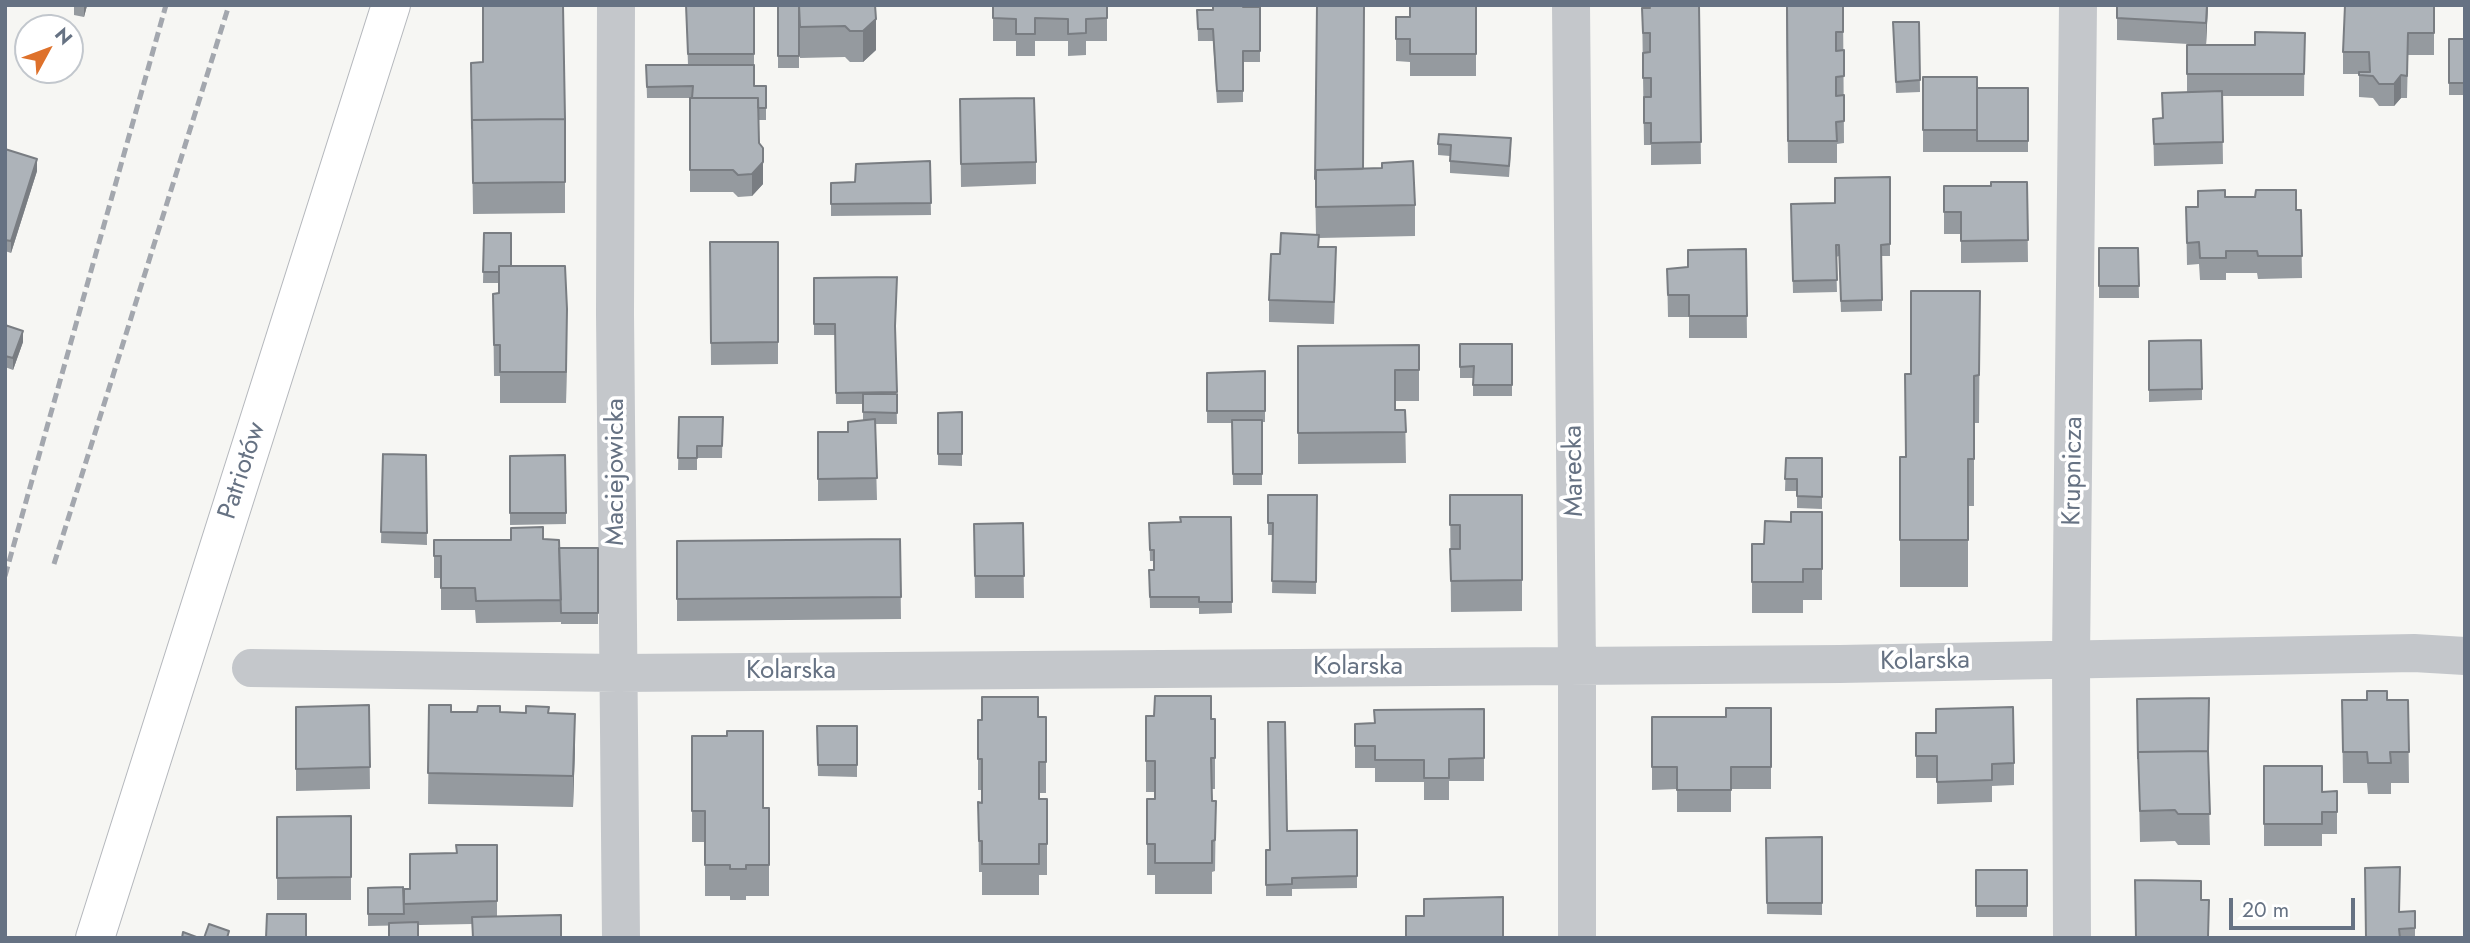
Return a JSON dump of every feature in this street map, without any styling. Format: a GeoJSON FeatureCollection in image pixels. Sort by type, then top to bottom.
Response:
{"type":"FeatureCollection","features":[{"type":"Feature","properties":{"kind":"main road","name":"Patriotów"},"geometry":{"type":"LineString","coordinates":[[94,938],[391,5]]}},
{"type":"Feature","properties":{"kind":"street","name":"Maciejowicka"},"geometry":{"type":"LineString","coordinates":[[616,5],[621,938]]}},
{"type":"Feature","properties":{"kind":"street","name":"Marecka"},"geometry":{"type":"LineString","coordinates":[[1571,5],[1577,938]]}},
{"type":"Feature","properties":{"kind":"street","name":"Krupnicza"},"geometry":{"type":"LineString","coordinates":[[2072,938],[2071,659],[2078,5]]}},
{"type":"Feature","properties":{"kind":"street","name":"Kolarska"},"geometry":{"type":"LineString","coordinates":[[251,668],[618,673],[1577,667],[2414,653],[2465,656]]}},
{"type":"Feature","properties":{"kind":"building"},"geometry":{"type":"Polygon","coordinates":[[[483,5],[563,5],[565,119],[472,120],[472,129],[471,63],[483,62],[483,5]]]}},
{"type":"Feature","properties":{"kind":"building"},"geometry":{"type":"Polygon","coordinates":[[[686,5],[754,5],[754,54],[688,54],[686,5]]]}},
{"type":"Feature","properties":{"kind":"building"},"geometry":{"type":"Polygon","coordinates":[[[778,5],[799,5],[799,56],[778,56],[778,5]]]}},
{"type":"Feature","properties":{"kind":"building"},"geometry":{"type":"Polygon","coordinates":[[[799,5],[875,5],[876,19],[863,31],[850,31],[845,26],[800,27],[799,5]]]}},
{"type":"Feature","properties":{"kind":"building"},"geometry":{"type":"Polygon","coordinates":[[[993,5],[1107,5],[1107,18],[1086,19],[1086,33],[1068,34],[1068,19],[1035,18],[1035,34],[1016,34],[1016,19],[993,18],[993,5]]]}},
{"type":"Feature","properties":{"kind":"building"},"geometry":{"type":"Polygon","coordinates":[[[1213,5],[1260,7],[1260,51],[1243,51],[1243,91],[1217,91],[1213,29],[1198,29],[1197,10],[1213,10],[1213,5]]]}},
{"type":"Feature","properties":{"kind":"building"},"geometry":{"type":"Polygon","coordinates":[[[1317,5],[1364,5],[1363,169],[1316,170],[1315,179],[1317,5]]]}},
{"type":"Feature","properties":{"kind":"building"},"geometry":{"type":"Polygon","coordinates":[[[1410,5],[1476,5],[1476,54],[1410,54],[1410,39],[1396,39],[1396,17],[1410,17],[1410,5]]]}},
{"type":"Feature","properties":{"kind":"building"},"geometry":{"type":"Polygon","coordinates":[[[1649,5],[1699,5],[1701,142],[1651,143],[1651,123],[1644,123],[1644,97],[1651,97],[1651,78],[1643,78],[1643,53],[1650,52],[1650,33],[1643,33],[1642,8],[1650,8],[1649,5]]]}},
{"type":"Feature","properties":{"kind":"building"},"geometry":{"type":"Polygon","coordinates":[[[1787,5],[1843,6],[1843,32],[1836,32],[1836,51],[1844,50],[1844,76],[1836,77],[1836,96],[1844,95],[1844,121],[1836,122],[1837,141],[1788,141],[1787,5]]]}},
{"type":"Feature","properties":{"kind":"building"},"geometry":{"type":"Polygon","coordinates":[[[2117,5],[2207,5],[2206,23],[2117,18],[2117,5]]]}},
{"type":"Feature","properties":{"kind":"building"},"geometry":{"type":"Polygon","coordinates":[[[2345,5],[2434,5],[2434,33],[2408,33],[2407,76],[2401,75],[2394,84],[2379,84],[2373,76],[2359,75],[2359,72],[2370,72],[2369,52],[2343,52],[2345,5]]]}},
{"type":"Feature","properties":{"kind":"building"},"geometry":{"type":"Polygon","coordinates":[[[1893,22],[1919,22],[1920,80],[1896,82],[1893,22]]]}},
{"type":"Feature","properties":{"kind":"building"},"geometry":{"type":"Polygon","coordinates":[[[2255,32],[2305,33],[2304,74],[2187,74],[2187,45],[2255,45],[2255,32]]]}},
{"type":"Feature","properties":{"kind":"building"},"geometry":{"type":"Polygon","coordinates":[[[2449,39],[2465,39],[2465,83],[2449,83],[2449,39]]]}},
{"type":"Feature","properties":{"kind":"building"},"geometry":{"type":"Polygon","coordinates":[[[646,65],[754,65],[754,86],[766,86],[766,108],[758,108],[758,98],[692,98],[693,86],[647,87],[646,65]]]}},
{"type":"Feature","properties":{"kind":"building"},"geometry":{"type":"Polygon","coordinates":[[[1923,77],[1977,77],[1977,130],[1923,130],[1923,77]]]}},
{"type":"Feature","properties":{"kind":"building"},"geometry":{"type":"Polygon","coordinates":[[[1977,88],[2028,88],[2028,141],[1977,141],[1977,88]]]}},
{"type":"Feature","properties":{"kind":"building"},"geometry":{"type":"Polygon","coordinates":[[[2222,91],[2223,142],[2154,144],[2153,119],[2163,118],[2162,93],[2222,91]]]}},
{"type":"Feature","properties":{"kind":"building"},"geometry":{"type":"Polygon","coordinates":[[[690,98],[758,98],[759,143],[763,148],[763,162],[752,174],[738,175],[733,170],[690,170],[690,98]]]}},
{"type":"Feature","properties":{"kind":"building"},"geometry":{"type":"Polygon","coordinates":[[[1034,98],[1036,162],[961,164],[960,99],[1034,98]]]}},
{"type":"Feature","properties":{"kind":"building"},"geometry":{"type":"Polygon","coordinates":[[[565,119],[565,182],[473,183],[472,120],[565,119]]]}},
{"type":"Feature","properties":{"kind":"building"},"geometry":{"type":"Polygon","coordinates":[[[1439,134],[1511,138],[1509,166],[1450,161],[1451,145],[1438,144],[1439,134]]]}},
{"type":"Feature","properties":{"kind":"building"},"geometry":{"type":"Polygon","coordinates":[[[5,149],[37,159],[11,241],[5,240],[5,149]]]}},
{"type":"Feature","properties":{"kind":"building"},"geometry":{"type":"Polygon","coordinates":[[[930,161],[931,203],[831,204],[831,183],[855,182],[856,164],[930,161]]]}},
{"type":"Feature","properties":{"kind":"building"},"geometry":{"type":"Polygon","coordinates":[[[1413,161],[1415,205],[1316,207],[1316,170],[1382,168],[1382,163],[1413,161]]]}},
{"type":"Feature","properties":{"kind":"building"},"geometry":{"type":"Polygon","coordinates":[[[1890,177],[1890,244],[1881,245],[1882,300],[1841,301],[1839,245],[1836,245],[1837,280],[1793,281],[1791,204],[1835,203],[1835,178],[1890,177]]]}},
{"type":"Feature","properties":{"kind":"building"},"geometry":{"type":"Polygon","coordinates":[[[1991,182],[2027,182],[2028,240],[1961,241],[1961,212],[1944,212],[1944,186],[1991,186],[1991,182]]]}},
{"type":"Feature","properties":{"kind":"building"},"geometry":{"type":"Polygon","coordinates":[[[2225,190],[2225,197],[2255,197],[2256,190],[2296,190],[2296,210],[2301,210],[2302,256],[2258,256],[2257,251],[2226,251],[2226,258],[2200,258],[2199,242],[2187,243],[2186,207],[2198,207],[2198,191],[2225,190]]]}},
{"type":"Feature","properties":{"kind":"building"},"geometry":{"type":"Polygon","coordinates":[[[484,233],[511,233],[511,266],[499,266],[499,272],[483,272],[484,233]]]}},
{"type":"Feature","properties":{"kind":"building"},"geometry":{"type":"Polygon","coordinates":[[[1281,233],[1319,235],[1318,247],[1336,247],[1334,302],[1269,300],[1271,254],[1280,254],[1281,233]]]}},
{"type":"Feature","properties":{"kind":"building"},"geometry":{"type":"Polygon","coordinates":[[[710,242],[778,242],[778,342],[711,343],[710,242]]]}},
{"type":"Feature","properties":{"kind":"building"},"geometry":{"type":"Polygon","coordinates":[[[2099,248],[2138,248],[2139,286],[2099,286],[2099,248]]]}},
{"type":"Feature","properties":{"kind":"building"},"geometry":{"type":"Polygon","coordinates":[[[1746,249],[1747,316],[1689,316],[1689,295],[1668,295],[1667,269],[1688,267],[1688,250],[1746,249]]]}},
{"type":"Feature","properties":{"kind":"building"},"geometry":{"type":"Polygon","coordinates":[[[499,266],[565,266],[566,372],[500,372],[500,345],[494,345],[493,294],[499,293],[499,266]]]}},
{"type":"Feature","properties":{"kind":"building"},"geometry":{"type":"Polygon","coordinates":[[[897,277],[897,392],[836,393],[835,324],[814,324],[814,278],[897,277]]]}},
{"type":"Feature","properties":{"kind":"building"},"geometry":{"type":"Polygon","coordinates":[[[1911,291],[1980,291],[1979,375],[1974,376],[1974,459],[1968,459],[1968,540],[1900,540],[1900,457],[1906,457],[1905,374],[1911,374],[1911,291]]]}},
{"type":"Feature","properties":{"kind":"building"},"geometry":{"type":"Polygon","coordinates":[[[5,325],[23,331],[13,358],[5,356],[5,325]]]}},
{"type":"Feature","properties":{"kind":"building"},"geometry":{"type":"Polygon","coordinates":[[[2201,340],[2202,389],[2149,390],[2149,341],[2201,340]]]}},
{"type":"Feature","properties":{"kind":"building"},"geometry":{"type":"Polygon","coordinates":[[[1460,344],[1512,344],[1512,385],[1473,385],[1474,366],[1460,367],[1460,344]]]}},
{"type":"Feature","properties":{"kind":"building"},"geometry":{"type":"Polygon","coordinates":[[[1419,345],[1419,370],[1395,370],[1395,410],[1405,410],[1406,432],[1298,433],[1298,346],[1419,345]]]}},
{"type":"Feature","properties":{"kind":"building"},"geometry":{"type":"Polygon","coordinates":[[[1265,371],[1265,411],[1207,411],[1207,373],[1265,371]]]}},
{"type":"Feature","properties":{"kind":"building"},"geometry":{"type":"Polygon","coordinates":[[[863,394],[897,394],[897,413],[863,412],[863,394]]]}},
{"type":"Feature","properties":{"kind":"building"},"geometry":{"type":"Polygon","coordinates":[[[962,412],[962,454],[938,454],[938,413],[962,412]]]}},
{"type":"Feature","properties":{"kind":"building"},"geometry":{"type":"Polygon","coordinates":[[[679,417],[723,417],[722,446],[697,446],[697,458],[678,458],[679,417]]]}},
{"type":"Feature","properties":{"kind":"building"},"geometry":{"type":"Polygon","coordinates":[[[875,419],[877,478],[818,479],[818,432],[848,432],[848,422],[875,419]]]}},
{"type":"Feature","properties":{"kind":"building"},"geometry":{"type":"Polygon","coordinates":[[[1232,420],[1262,420],[1262,474],[1233,474],[1232,420]]]}},
{"type":"Feature","properties":{"kind":"building"},"geometry":{"type":"Polygon","coordinates":[[[383,454],[426,455],[427,533],[381,532],[383,454]]]}},
{"type":"Feature","properties":{"kind":"building"},"geometry":{"type":"Polygon","coordinates":[[[565,455],[566,513],[510,513],[510,456],[565,455]]]}},
{"type":"Feature","properties":{"kind":"building"},"geometry":{"type":"Polygon","coordinates":[[[1786,458],[1822,458],[1822,497],[1797,496],[1797,479],[1785,479],[1786,458]]]}},
{"type":"Feature","properties":{"kind":"building"},"geometry":{"type":"Polygon","coordinates":[[[1268,495],[1317,495],[1316,582],[1272,581],[1273,523],[1268,523],[1268,495]]]}},
{"type":"Feature","properties":{"kind":"building"},"geometry":{"type":"Polygon","coordinates":[[[1450,495],[1522,495],[1522,580],[1451,581],[1450,549],[1460,549],[1460,525],[1450,525],[1450,495]]]}},
{"type":"Feature","properties":{"kind":"building"},"geometry":{"type":"Polygon","coordinates":[[[1791,512],[1822,512],[1822,569],[1803,569],[1803,582],[1752,582],[1752,544],[1764,544],[1765,521],[1791,522],[1791,512]]]}},
{"type":"Feature","properties":{"kind":"building"},"geometry":{"type":"Polygon","coordinates":[[[1180,517],[1231,517],[1232,602],[1199,602],[1199,597],[1150,597],[1149,570],[1154,570],[1154,550],[1150,550],[1149,523],[1181,522],[1180,517]]]}},
{"type":"Feature","properties":{"kind":"building"},"geometry":{"type":"Polygon","coordinates":[[[1023,523],[1024,576],[975,576],[974,524],[1023,523]]]}},
{"type":"Feature","properties":{"kind":"building"},"geometry":{"type":"Polygon","coordinates":[[[543,527],[543,539],[559,540],[561,600],[476,601],[475,588],[441,588],[441,556],[434,556],[434,540],[511,540],[511,528],[543,527]]]}},
{"type":"Feature","properties":{"kind":"building"},"geometry":{"type":"Polygon","coordinates":[[[900,539],[901,597],[677,599],[677,541],[900,539]]]}},
{"type":"Feature","properties":{"kind":"building"},"geometry":{"type":"Polygon","coordinates":[[[559,548],[598,548],[598,613],[561,613],[559,548]]]}},
{"type":"Feature","properties":{"kind":"building"},"geometry":{"type":"Polygon","coordinates":[[[2367,691],[2387,691],[2387,700],[2408,700],[2409,752],[2390,752],[2391,763],[2368,763],[2367,752],[2343,752],[2342,700],[2367,700],[2367,691]]]}},
{"type":"Feature","properties":{"kind":"building"},"geometry":{"type":"Polygon","coordinates":[[[1155,696],[1211,696],[1211,719],[1215,719],[1215,758],[1211,758],[1212,801],[1216,801],[1212,863],[1155,863],[1155,844],[1147,844],[1147,799],[1155,799],[1155,761],[1146,761],[1146,716],[1154,716],[1155,696]]]}},
{"type":"Feature","properties":{"kind":"building"},"geometry":{"type":"Polygon","coordinates":[[[982,697],[1038,697],[1038,717],[1046,717],[1046,762],[1039,762],[1039,799],[1047,799],[1047,844],[1039,844],[1039,864],[982,864],[978,802],[982,803],[982,759],[978,759],[978,720],[982,720],[982,697]]]}},
{"type":"Feature","properties":{"kind":"building"},"geometry":{"type":"Polygon","coordinates":[[[2209,698],[2208,752],[2138,752],[2138,759],[2137,699],[2209,698]]]}},
{"type":"Feature","properties":{"kind":"building"},"geometry":{"type":"Polygon","coordinates":[[[369,705],[370,767],[296,769],[296,707],[369,705]]]}},
{"type":"Feature","properties":{"kind":"building"},"geometry":{"type":"Polygon","coordinates":[[[429,705],[451,705],[451,712],[477,712],[478,706],[500,706],[500,712],[526,713],[526,706],[549,707],[548,713],[575,714],[573,776],[428,773],[429,705]]]}},
{"type":"Feature","properties":{"kind":"building"},"geometry":{"type":"Polygon","coordinates":[[[2013,707],[2014,763],[1992,764],[1992,780],[1937,782],[1937,756],[1916,756],[1916,733],[1936,733],[1936,709],[2013,707]]]}},
{"type":"Feature","properties":{"kind":"building"},"geometry":{"type":"Polygon","coordinates":[[[1726,708],[1771,708],[1771,767],[1731,767],[1731,790],[1677,790],[1677,767],[1652,767],[1652,717],[1726,717],[1726,708]]]}},
{"type":"Feature","properties":{"kind":"building"},"geometry":{"type":"Polygon","coordinates":[[[1484,709],[1484,758],[1449,759],[1449,778],[1424,778],[1424,760],[1375,760],[1375,746],[1355,746],[1355,724],[1375,723],[1374,710],[1484,709]]]}},
{"type":"Feature","properties":{"kind":"building"},"geometry":{"type":"Polygon","coordinates":[[[1268,722],[1285,722],[1287,831],[1357,830],[1357,876],[1292,878],[1292,884],[1266,885],[1266,850],[1270,850],[1268,722]]]}},
{"type":"Feature","properties":{"kind":"building"},"geometry":{"type":"Polygon","coordinates":[[[817,726],[857,726],[857,765],[818,765],[817,726]]]}},
{"type":"Feature","properties":{"kind":"building"},"geometry":{"type":"Polygon","coordinates":[[[727,731],[763,731],[763,808],[769,808],[769,865],[746,865],[746,869],[730,869],[730,865],[705,865],[705,811],[692,811],[692,736],[727,736],[727,731]]]}},
{"type":"Feature","properties":{"kind":"building"},"geometry":{"type":"Polygon","coordinates":[[[2208,751],[2210,814],[2178,814],[2175,810],[2140,811],[2138,752],[2208,751]]]}},
{"type":"Feature","properties":{"kind":"building"},"geometry":{"type":"Polygon","coordinates":[[[2264,766],[2322,766],[2322,792],[2337,791],[2337,812],[2322,812],[2322,824],[2264,824],[2264,766]]]}},
{"type":"Feature","properties":{"kind":"building"},"geometry":{"type":"Polygon","coordinates":[[[351,816],[351,877],[277,878],[277,817],[351,816]]]}},
{"type":"Feature","properties":{"kind":"building"},"geometry":{"type":"Polygon","coordinates":[[[1822,837],[1822,903],[1767,903],[1766,838],[1822,837]]]}},
{"type":"Feature","properties":{"kind":"building"},"geometry":{"type":"Polygon","coordinates":[[[456,845],[497,845],[497,901],[404,904],[404,889],[410,889],[410,854],[457,853],[456,845]]]}},
{"type":"Feature","properties":{"kind":"building"},"geometry":{"type":"Polygon","coordinates":[[[2400,867],[2399,912],[2415,911],[2415,928],[2399,929],[2400,938],[2366,938],[2365,868],[2400,867]]]}},
{"type":"Feature","properties":{"kind":"building"},"geometry":{"type":"Polygon","coordinates":[[[1976,870],[2027,870],[2027,906],[1976,906],[1976,870]]]}},
{"type":"Feature","properties":{"kind":"building"},"geometry":{"type":"Polygon","coordinates":[[[2135,880],[2201,881],[2201,900],[2209,900],[2208,937],[2136,938],[2135,880]]]}},
{"type":"Feature","properties":{"kind":"building"},"geometry":{"type":"Polygon","coordinates":[[[403,887],[404,914],[368,914],[368,888],[403,887]]]}},
{"type":"Feature","properties":{"kind":"building"},"geometry":{"type":"Polygon","coordinates":[[[1503,897],[1503,938],[1406,938],[1406,916],[1424,916],[1424,899],[1503,897]]]}},
{"type":"Feature","properties":{"kind":"building"},"geometry":{"type":"Polygon","coordinates":[[[267,914],[306,914],[306,938],[266,938],[267,914]]]}},
{"type":"Feature","properties":{"kind":"building"},"geometry":{"type":"Polygon","coordinates":[[[561,915],[561,938],[473,938],[472,917],[561,915]]]}},
{"type":"Feature","properties":{"kind":"building"},"geometry":{"type":"Polygon","coordinates":[[[418,922],[418,938],[389,938],[389,923],[418,922]]]}},
{"type":"Feature","properties":{"kind":"building"},"geometry":{"type":"Polygon","coordinates":[[[209,924],[229,931],[227,938],[204,938],[209,924]]]}},
{"type":"Feature","properties":{"kind":"building"},"geometry":{"type":"Polygon","coordinates":[[[183,932],[199,938],[182,938],[183,932]]]}},
{"type":"Feature","properties":{"kind":"railway"},"geometry":{"type":"LineString","coordinates":[[5,576],[166,5]]}},
{"type":"Feature","properties":{"kind":"railway"},"geometry":{"type":"LineString","coordinates":[[54,564],[229,5]]}}]}
